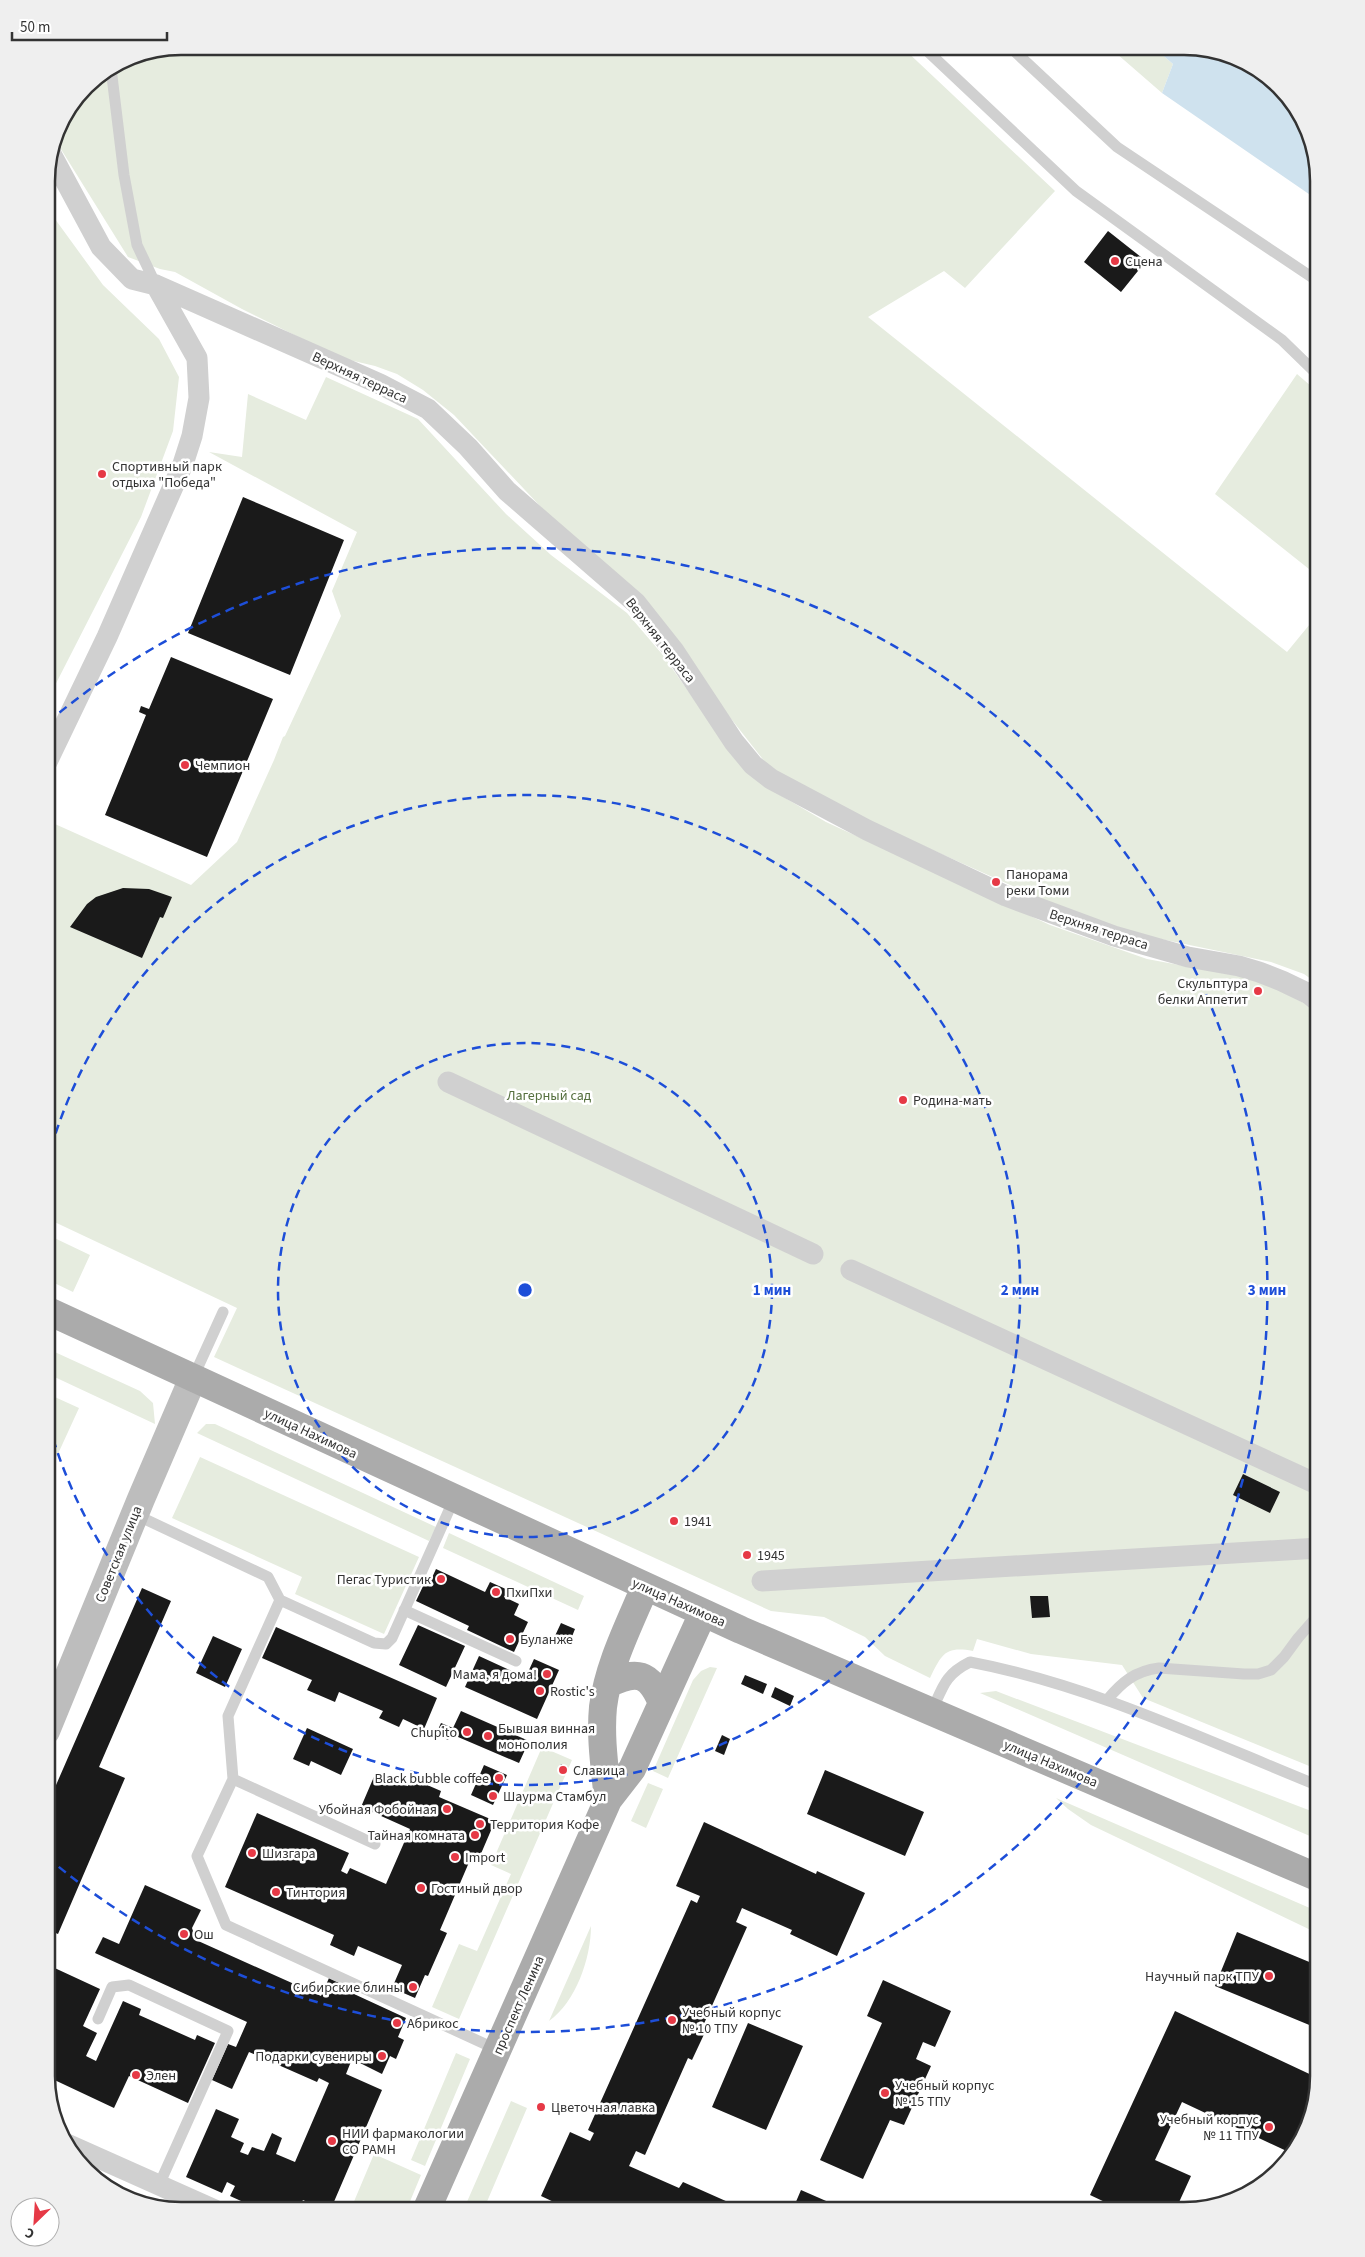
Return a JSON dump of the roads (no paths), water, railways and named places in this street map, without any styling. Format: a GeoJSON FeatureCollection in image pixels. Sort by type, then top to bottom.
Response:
{"type":"FeatureCollection","features":[{"type":"Feature","properties":{"kind":"main road","name":"улица Нахимова"},"geometry":{"type":"LineString","coordinates":[[55,1314],[703,1613],[1310,1874]]}},
{"type":"Feature","properties":{"kind":"main road","name":"проспект Ленина"},"geometry":{"type":"LineString","coordinates":[[608,1800],[602,1737],[603,1707],[608,1684],[645,1587]]}},
{"type":"Feature","properties":{"kind":"main road","name":"проспект Ленина"},"geometry":{"type":"LineString","coordinates":[[430,2202],[608,1800],[632,1769],[703,1613]]}},
{"type":"Feature","properties":{"kind":"main road"},"geometry":{"type":"LineString","coordinates":[[608,1684],[625,1675],[644,1678],[655,1687],[662,1703]]}},
{"type":"Feature","properties":{"kind":"street","name":"Верхняя терраса"},"geometry":{"type":"LineString","coordinates":[[56,163],[102,247],[132,278],[156,285],[380,384],[428,409],[468,447],[508,491],[549,529],[636,603],[674,651],[734,742],[753,765],[771,779],[859,826],[1006,896],[1114,936],[1188,957],[1239,966],[1258,972],[1310,995]]}},
{"type":"Feature","properties":{"kind":"street"},"geometry":{"type":"LineString","coordinates":[[55,745],[107,637],[183,464],[192,436],[199,398],[197,358],[156,285]]}},
{"type":"Feature","properties":{"kind":"street"},"geometry":{"type":"LineString","coordinates":[[448,1082],[813,1254]]}},
{"type":"Feature","properties":{"kind":"street"},"geometry":{"type":"LineString","coordinates":[[850,1270],[1310,1481]]}},
{"type":"Feature","properties":{"kind":"street","name":"Советская улица"},"geometry":{"type":"LineString","coordinates":[[55,1709],[134,1514],[193,1378]]}},
{"type":"Feature","properties":{"kind":"street"},"geometry":{"type":"LineString","coordinates":[[762,1582],[1310,1549]]}},
{"type":"Feature","properties":{"kind":"street"},"geometry":{"type":"LineString","coordinates":[[78,2148],[192,2202]]}},
{"type":"Feature","properties":{"kind":"lane"},"geometry":{"type":"LineString","coordinates":[[932,55],[1076,191],[1282,340],[1310,367]]}},
{"type":"Feature","properties":{"kind":"lane"},"geometry":{"type":"LineString","coordinates":[[1020,55],[1117,147],[1310,276]]}},
{"type":"Feature","properties":{"kind":"lane"},"geometry":{"type":"LineString","coordinates":[[112,75],[124,176],[137,245],[156,285]]}},
{"type":"Feature","properties":{"kind":"lane"},"geometry":{"type":"LineString","coordinates":[[193,1378],[223,1312]]}},
{"type":"Feature","properties":{"kind":"lane"},"geometry":{"type":"LineString","coordinates":[[134,1514],[268,1577],[280,1600],[378,1645],[389,1641],[454,1499]]}},
{"type":"Feature","properties":{"kind":"lane"},"geometry":{"type":"LineString","coordinates":[[280,1600],[228,1716],[233,1780],[197,1856],[226,1925],[498,2050]]}},
{"type":"Feature","properties":{"kind":"lane"},"geometry":{"type":"LineString","coordinates":[[404,1610],[516,1661]]}},
{"type":"Feature","properties":{"kind":"lane"},"geometry":{"type":"LineString","coordinates":[[1108,1700],[1119,1685],[1134,1674],[1146,1669],[1159,1668],[1244,1674],[1258,1674],[1271,1670],[1310,1624]]}},
{"type":"Feature","properties":{"kind":"lane"},"geometry":{"type":"LineString","coordinates":[[932,1712],[945,1682],[954,1670],[970,1662],[1056,1683],[1108,1700],[1310,1782]]}},
{"type":"Feature","properties":{"kind":"lane"},"geometry":{"type":"LineString","coordinates":[[233,1780],[375,1844]]}},
{"type":"Feature","properties":{"kind":"lane"},"geometry":{"type":"LineString","coordinates":[[98,2019],[112,1987],[128,1986],[228,2030],[159,2185]]}},
{"type":"Feature","properties":{"kind":"water"},"geometry":{"type":"Polygon","coordinates":[[[1162,55],[1209,57],[1240,68],[1267,86],[1289,111],[1303,140],[1308,156],[1310,195],[1162,93],[1173,64],[1162,55]]]}},
{"type":"Feature","properties":{"kind":"place","name":"Сцена"},"geometry":{"type":"Point","coordinates":[1115,261]}},
{"type":"Feature","properties":{"kind":"place","name":"Спортивный парк отдыха \"Победа\""},"geometry":{"type":"Point","coordinates":[102,474]}},
{"type":"Feature","properties":{"kind":"place","name":"Чемпион"},"geometry":{"type":"Point","coordinates":[185,765]}},
{"type":"Feature","properties":{"kind":"place","name":"Панорама реки Томи"},"geometry":{"type":"Point","coordinates":[996,882]}},
{"type":"Feature","properties":{"kind":"place","name":"Скульптура белки Аппетит"},"geometry":{"type":"Point","coordinates":[1258,991]}},
{"type":"Feature","properties":{"kind":"place","name":"Родина-мать"},"geometry":{"type":"Point","coordinates":[903,1100]}},
{"type":"Feature","properties":{"kind":"place","name":"1941"},"geometry":{"type":"Point","coordinates":[674,1521]}},
{"type":"Feature","properties":{"kind":"place","name":"1945"},"geometry":{"type":"Point","coordinates":[747,1555]}},
{"type":"Feature","properties":{"kind":"place","name":"Пегас Туристик"},"geometry":{"type":"Point","coordinates":[441,1579]}},
{"type":"Feature","properties":{"kind":"place","name":"ПхиПхи"},"geometry":{"type":"Point","coordinates":[496,1592]}},
{"type":"Feature","properties":{"kind":"place","name":"Буланже"},"geometry":{"type":"Point","coordinates":[510,1639]}},
{"type":"Feature","properties":{"kind":"place","name":"Мама, я дома!"},"geometry":{"type":"Point","coordinates":[547,1674]}},
{"type":"Feature","properties":{"kind":"place","name":"Rostic's"},"geometry":{"type":"Point","coordinates":[540,1691]}},
{"type":"Feature","properties":{"kind":"place","name":"Chupito"},"geometry":{"type":"Point","coordinates":[467,1732]}},
{"type":"Feature","properties":{"kind":"place","name":"Бывшая винная монополия"},"geometry":{"type":"Point","coordinates":[488,1736]}},
{"type":"Feature","properties":{"kind":"place","name":"Славица"},"geometry":{"type":"Point","coordinates":[563,1770]}},
{"type":"Feature","properties":{"kind":"place","name":"Black bubble coffee"},"geometry":{"type":"Point","coordinates":[499,1778]}},
{"type":"Feature","properties":{"kind":"place","name":"Шаурма Стамбул"},"geometry":{"type":"Point","coordinates":[493,1796]}},
{"type":"Feature","properties":{"kind":"place","name":"Убойная Фобойная"},"geometry":{"type":"Point","coordinates":[447,1809]}},
{"type":"Feature","properties":{"kind":"place","name":"Территория Кофе"},"geometry":{"type":"Point","coordinates":[480,1824]}},
{"type":"Feature","properties":{"kind":"place","name":"Тайная комната"},"geometry":{"type":"Point","coordinates":[475,1835]}},
{"type":"Feature","properties":{"kind":"place","name":"Шизгара"},"geometry":{"type":"Point","coordinates":[252,1853]}},
{"type":"Feature","properties":{"kind":"place","name":"Import"},"geometry":{"type":"Point","coordinates":[455,1857]}},
{"type":"Feature","properties":{"kind":"place","name":"Гостиный двор"},"geometry":{"type":"Point","coordinates":[421,1888]}},
{"type":"Feature","properties":{"kind":"place","name":"Тинтория"},"geometry":{"type":"Point","coordinates":[276,1892]}},
{"type":"Feature","properties":{"kind":"place","name":"Ош"},"geometry":{"type":"Point","coordinates":[184,1934]}},
{"type":"Feature","properties":{"kind":"place","name":"Научный парк ТПУ"},"geometry":{"type":"Point","coordinates":[1269,1976]}},
{"type":"Feature","properties":{"kind":"place","name":"Сибирские блины"},"geometry":{"type":"Point","coordinates":[413,1987]}},
{"type":"Feature","properties":{"kind":"place","name":"Учебный корпус № 10 ТПУ"},"geometry":{"type":"Point","coordinates":[672,2020]}},
{"type":"Feature","properties":{"kind":"place","name":"Абрикос"},"geometry":{"type":"Point","coordinates":[397,2023]}},
{"type":"Feature","properties":{"kind":"place","name":"Подарки сувениры"},"geometry":{"type":"Point","coordinates":[382,2056]}},
{"type":"Feature","properties":{"kind":"place","name":"Элен"},"geometry":{"type":"Point","coordinates":[136,2075]}},
{"type":"Feature","properties":{"kind":"place","name":"Учебный корпус № 15 ТПУ"},"geometry":{"type":"Point","coordinates":[885,2093]}},
{"type":"Feature","properties":{"kind":"place","name":"Цветочная лавка"},"geometry":{"type":"Point","coordinates":[541,2107]}},
{"type":"Feature","properties":{"kind":"place","name":"Учебный корпус № 11 ТПУ"},"geometry":{"type":"Point","coordinates":[1269,2127]}},
{"type":"Feature","properties":{"kind":"place","name":"НИИ фармакологии СО РАМН"},"geometry":{"type":"Point","coordinates":[332,2141]}},
{"type":"Feature","properties":{"kind":"park label","name":"Лагерный сад"},"geometry":{"type":"Point","coordinates":[549,1095]}}]}
